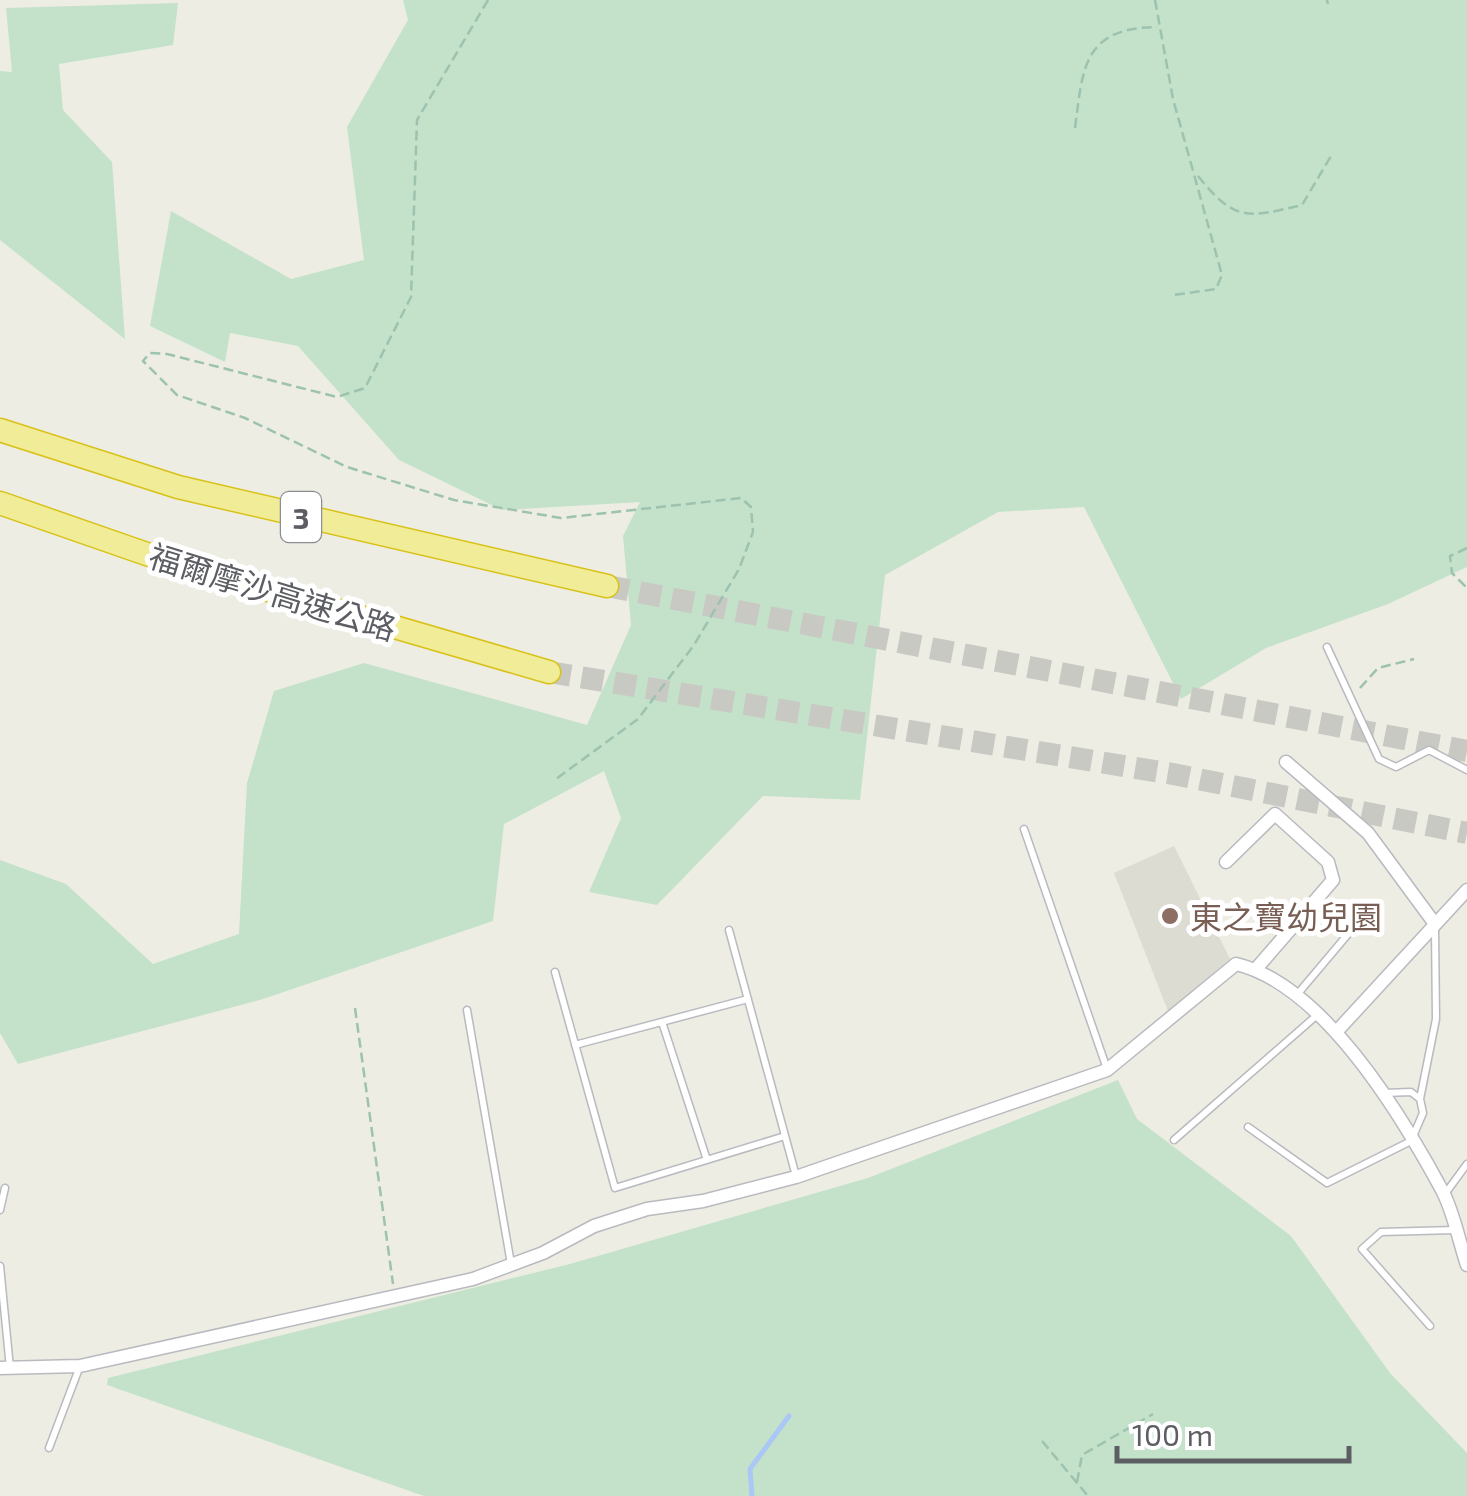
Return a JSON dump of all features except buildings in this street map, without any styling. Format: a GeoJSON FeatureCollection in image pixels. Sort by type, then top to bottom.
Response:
{"type":"FeatureCollection","features":[{"type":"Feature","properties":{"kind":"highway","name":"3"},"geometry":{"type":"LineString","coordinates":[[0,430],[178,487],[607,586]]}},
{"type":"Feature","properties":{"kind":"highway","name":"福爾摩沙高速公路"},"geometry":{"type":"LineString","coordinates":[[0,502],[161,559],[550,672]]}},
{"type":"Feature","properties":{"kind":"street"},"geometry":{"type":"LineString","coordinates":[[1286,762],[1368,833],[1434,924]]}},
{"type":"Feature","properties":{"kind":"street"},"geometry":{"type":"LineString","coordinates":[[1226,862],[1275,814],[1328,862],[1333,880],[1256,968]]}},
{"type":"Feature","properties":{"kind":"street"},"geometry":{"type":"LineString","coordinates":[[1338,1030],[1467,890]]}},
{"type":"Feature","properties":{"kind":"street"},"geometry":{"type":"LineString","coordinates":[[5,1368],[80,1366],[473,1279],[594,1226],[646,1210],[703,1201],[796,1177],[1107,1070],[1236,964],[1256,968],[1338,1030],[1444,1195],[1467,1265]]}},
{"type":"Feature","properties":{"kind":"lane"},"geometry":{"type":"LineString","coordinates":[[1327,647],[1379,759],[1396,767],[1429,750],[1467,770]]}},
{"type":"Feature","properties":{"kind":"lane"},"geometry":{"type":"LineString","coordinates":[[1024,829],[1107,1070]]}},
{"type":"Feature","properties":{"kind":"lane"},"geometry":{"type":"LineString","coordinates":[[1294,998],[1366,914]]}},
{"type":"Feature","properties":{"kind":"lane"},"geometry":{"type":"LineString","coordinates":[[1248,1127],[1327,1183],[1411,1140],[1423,1113],[1420,1099],[1436,1019],[1434,924]]}},
{"type":"Feature","properties":{"kind":"lane"},"geometry":{"type":"LineString","coordinates":[[729,930],[796,1177]]}},
{"type":"Feature","properties":{"kind":"lane"},"geometry":{"type":"LineString","coordinates":[[555,972],[615,1188],[785,1136]]}},
{"type":"Feature","properties":{"kind":"lane"},"geometry":{"type":"LineString","coordinates":[[575,1045],[748,999]]}},
{"type":"Feature","properties":{"kind":"lane"},"geometry":{"type":"LineString","coordinates":[[468,1010],[511,1265]]}},
{"type":"Feature","properties":{"kind":"lane"},"geometry":{"type":"LineString","coordinates":[[1174,1140],[1317,1016]]}},
{"type":"Feature","properties":{"kind":"lane"},"geometry":{"type":"LineString","coordinates":[[662,1022],[707,1160]]}},
{"type":"Feature","properties":{"kind":"lane"},"geometry":{"type":"LineString","coordinates":[[1382,1093],[1411,1092],[1420,1099]]}},
{"type":"Feature","properties":{"kind":"lane"},"geometry":{"type":"LineString","coordinates":[[1444,1195],[1467,1164]]}},
{"type":"Feature","properties":{"kind":"lane"},"geometry":{"type":"LineString","coordinates":[[0,1210],[6,1188]]}},
{"type":"Feature","properties":{"kind":"lane"},"geometry":{"type":"LineString","coordinates":[[1430,1326],[1362,1249],[1381,1232],[1456,1230]]}},
{"type":"Feature","properties":{"kind":"lane"},"geometry":{"type":"LineString","coordinates":[[0,1266],[5,1368]]}},
{"type":"Feature","properties":{"kind":"lane"},"geometry":{"type":"LineString","coordinates":[[48,1448],[80,1366]]}},
{"type":"Feature","properties":{"kind":"path"},"geometry":{"type":"LineString","coordinates":[[488,0],[417,120],[411,297],[365,388],[337,397],[167,354],[150,353],[143,361],[177,395],[245,418],[347,466],[454,500],[562,518],[741,498],[750,507],[754,532],[739,569],[694,645],[638,718],[556,778]]}},
{"type":"Feature","properties":{"kind":"path"},"geometry":{"type":"LineString","coordinates":[[1156,2],[1157,27],[1222,275],[1216,289],[1174,294]]}},
{"type":"Feature","properties":{"kind":"path"},"geometry":{"type":"LineString","coordinates":[[1075,128],[1083,68],[1106,38],[1125,27],[1157,27]]}},
{"type":"Feature","properties":{"kind":"path"},"geometry":{"type":"LineString","coordinates":[[1196,174],[1223,207],[1253,217],[1302,204],[1331,156]]}},
{"type":"Feature","properties":{"kind":"path"},"geometry":{"type":"LineString","coordinates":[[1467,548],[1450,556],[1452,573],[1467,588]]}},
{"type":"Feature","properties":{"kind":"path"},"geometry":{"type":"LineString","coordinates":[[1351,698],[1378,668],[1414,659]]}},
{"type":"Feature","properties":{"kind":"path"},"geometry":{"type":"LineString","coordinates":[[355,1008],[394,1296]]}},
{"type":"Feature","properties":{"kind":"path"},"geometry":{"type":"LineString","coordinates":[[1077,1482],[1082,1456],[1152,1414]]}},
{"type":"Feature","properties":{"kind":"path"},"geometry":{"type":"LineString","coordinates":[[1042,1441],[1088,1496]]}},
{"type":"Feature","properties":{"kind":"shaded area","name":"東之寶幼兒園"},"geometry":{"type":"Polygon","coordinates":[[[1174,846],[1230,959],[1168,1011],[1114,873],[1174,846]]]}},
{"type":"Feature","properties":{"kind":"green space"},"geometry":{"type":"Polygon","coordinates":[[[403,0],[1467,0],[1467,567],[1388,604],[1266,648],[1181,699],[1084,507],[998,512],[885,575],[860,800],[763,796],[657,905],[589,892],[621,818],[604,771],[504,824],[493,921],[260,1000],[18,1064],[0,1033],[0,860],[66,884],[153,964],[239,934],[247,783],[274,691],[364,663],[587,725],[631,625],[623,536],[640,502],[502,510],[399,460],[298,346],[230,333],[225,362],[150,326],[171,211],[291,279],[364,260],[347,127],[408,20],[403,0]]]}},
{"type":"Feature","properties":{"kind":"green space"},"geometry":{"type":"Polygon","coordinates":[[[178,3],[173,45],[59,64],[63,110],[112,162],[125,339],[0,240],[0,71],[12,72],[6,8],[178,3]]]}},
{"type":"Feature","properties":{"kind":"green space"},"geometry":{"type":"Polygon","coordinates":[[[1118,1080],[1137,1119],[1291,1236],[1390,1373],[1467,1453],[1467,1496],[424,1496],[107,1385],[108,1378],[570,1264],[868,1178],[1118,1080]]]}},
{"type":"Feature","properties":{"kind":"waterway"},"geometry":{"type":"LineString","coordinates":[[752,1496],[750,1469],[789,1416]]}},
{"type":"Feature","properties":{"kind":"tunnel"},"geometry":{"type":"LineString","coordinates":[[607,586],[1467,751]]}},
{"type":"Feature","properties":{"kind":"tunnel"},"geometry":{"type":"LineString","coordinates":[[549,672],[1173,774],[1467,833]]}},
{"type":"Feature","properties":{"kind":"place","name":"東之寶幼兒園"},"geometry":{"type":"Point","coordinates":[1170,916]}}]}
